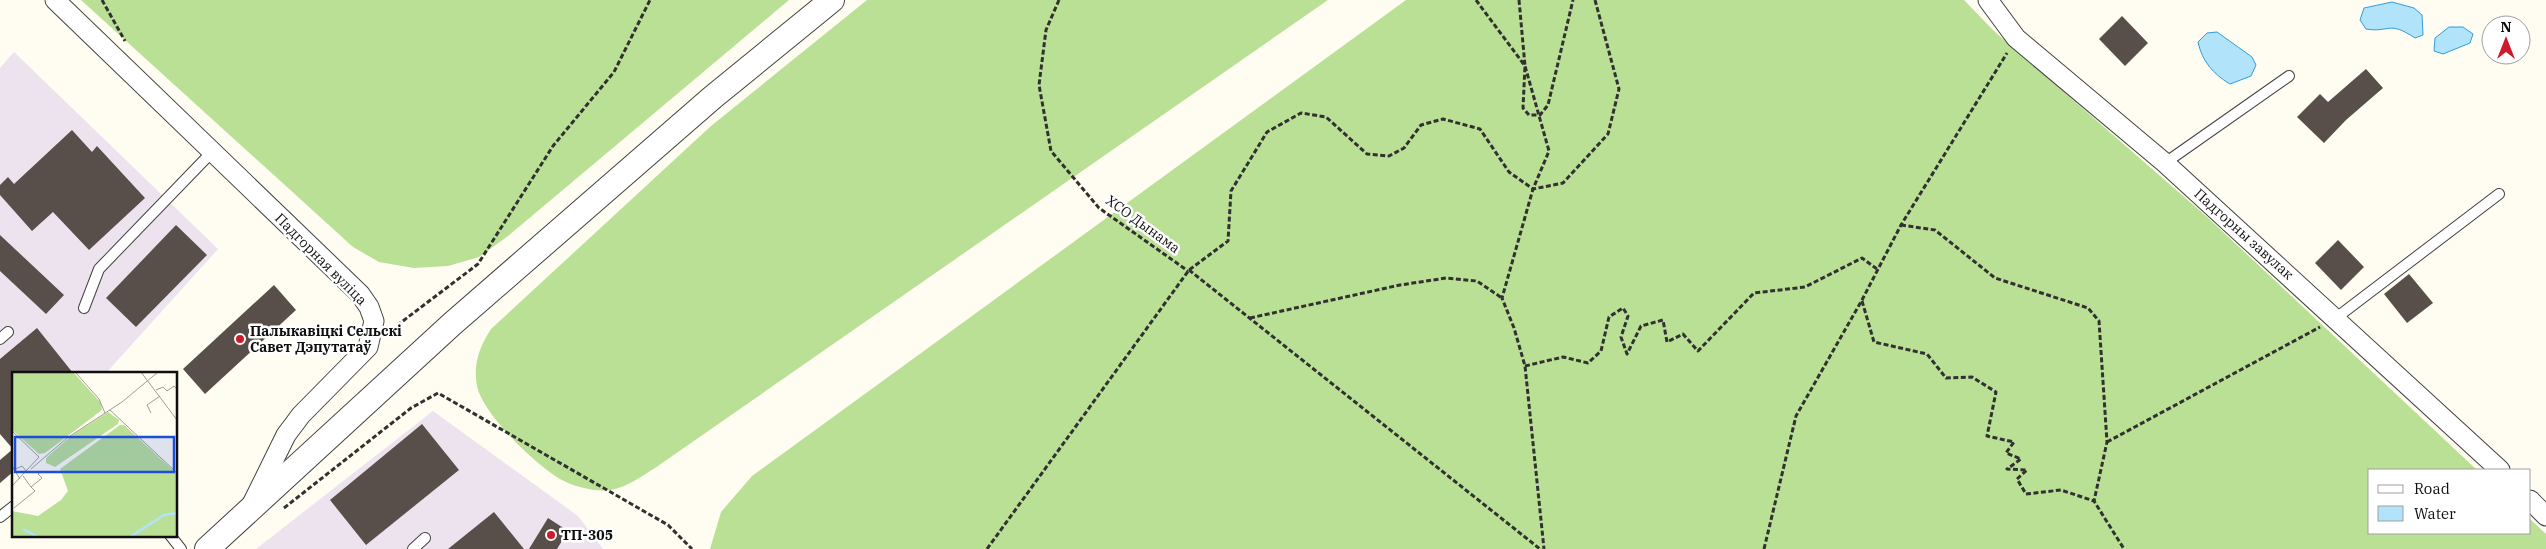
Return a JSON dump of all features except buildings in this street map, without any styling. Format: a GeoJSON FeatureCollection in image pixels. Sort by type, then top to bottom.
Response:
{"type":"FeatureCollection","features":[{"type":"Feature","properties":{"kind":"street","name":"Падгорная вуліца"},"geometry":{"type":"LineString","coordinates":[[55,0],[360,294],[369,307],[374,321],[368,347]]}},
{"type":"Feature","properties":{"kind":"street"},"geometry":{"type":"LineString","coordinates":[[207,549],[452,324],[713,97],[832,0]]}},
{"type":"Feature","properties":{"kind":"street","name":"Падгорны завулак"},"geometry":{"type":"LineString","coordinates":[[1988,0],[2016,38],[2165,163],[2499,469]]}},
{"type":"Feature","properties":{"kind":"street"},"geometry":{"type":"LineString","coordinates":[[245,516],[286,435],[301,415],[368,347]]}},
{"type":"Feature","properties":{"kind":"street"},"geometry":{"type":"LineString","coordinates":[[2531,501],[2546,516]]}},
{"type":"Feature","properties":{"kind":"lane"},"geometry":{"type":"LineString","coordinates":[[2165,163],[2289,76]]}},
{"type":"Feature","properties":{"kind":"lane"},"geometry":{"type":"LineString","coordinates":[[84,308],[99,269],[212,152]]}},
{"type":"Feature","properties":{"kind":"lane"},"geometry":{"type":"LineString","coordinates":[[2336,318],[2499,194]]}},
{"type":"Feature","properties":{"kind":"lane"},"geometry":{"type":"LineString","coordinates":[[0,517],[12,508]]}},
{"type":"Feature","properties":{"kind":"lane"},"geometry":{"type":"LineString","coordinates":[[171,536],[182,549]]}},
{"type":"Feature","properties":{"kind":"lane"},"geometry":{"type":"LineString","coordinates":[[413,549],[425,538]]}},
{"type":"Feature","properties":{"kind":"path"},"geometry":{"type":"LineString","coordinates":[[368,347],[478,264],[553,146],[614,72],[650,0]]}},
{"type":"Feature","properties":{"kind":"path","name":"XCO Дынама"},"geometry":{"type":"LineString","coordinates":[[1058,0],[1046,30],[1039,85],[1051,151],[1099,208],[1189,271],[1540,549]]}},
{"type":"Feature","properties":{"kind":"path"},"geometry":{"type":"LineString","coordinates":[[1476,0],[1525,66],[1549,151],[1533,189],[1502,298]]}},
{"type":"Feature","properties":{"kind":"path"},"geometry":{"type":"LineString","coordinates":[[1519,0],[1525,66],[1523,108],[1529,115],[1540,115]]}},
{"type":"Feature","properties":{"kind":"path"},"geometry":{"type":"LineString","coordinates":[[1540,115],[1548,105],[1573,0]]}},
{"type":"Feature","properties":{"kind":"path"},"geometry":{"type":"LineString","coordinates":[[987,549],[1189,271],[1228,241],[1230,191],[1267,132],[1302,113],[1326,117],[1367,154],[1389,156],[1404,148],[1421,125],[1443,118],[1480,129],[1509,172],[1533,189],[1563,183],[1608,134],[1619,89],[1595,0]]}},
{"type":"Feature","properties":{"kind":"path"},"geometry":{"type":"LineString","coordinates":[[1764,549],[1796,416],[1862,300],[1901,225],[2016,38]]}},
{"type":"Feature","properties":{"kind":"path"},"geometry":{"type":"LineString","coordinates":[[1901,225],[1935,230],[1995,278],[2088,308],[2099,321],[2107,442],[2094,501]]}},
{"type":"Feature","properties":{"kind":"path"},"geometry":{"type":"LineString","coordinates":[[1525,366],[1563,357],[1588,364],[1601,351],[1609,317],[1624,308],[1628,316],[1621,338],[1627,354],[1641,326],[1663,320],[1667,342],[1683,334],[1698,351],[1754,293],[1805,287],[1862,258],[1877,268]]}},
{"type":"Feature","properties":{"kind":"path"},"geometry":{"type":"LineString","coordinates":[[1249,318],[1400,285],[1446,278],[1477,281],[1502,298],[1514,328],[1525,366],[1544,549]]}},
{"type":"Feature","properties":{"kind":"path"},"geometry":{"type":"LineString","coordinates":[[1862,300],[1874,342],[1928,354],[1946,378],[1972,377],[1996,392],[1987,436],[2014,442],[2006,453],[2021,459],[2007,469],[2027,470],[2017,478],[2026,494],[2061,490],[2094,501],[2124,549]]}},
{"type":"Feature","properties":{"kind":"path"},"geometry":{"type":"LineString","coordinates":[[2107,442],[2336,318]]}},
{"type":"Feature","properties":{"kind":"path"},"geometry":{"type":"LineString","coordinates":[[277,514],[410,408],[438,393],[668,525],[692,549]]}},
{"type":"Feature","properties":{"kind":"shaded area"},"geometry":{"type":"Polygon","coordinates":[[[14,52],[218,249],[107,372],[12,372],[11,447],[0,434],[0,68],[14,52]]]}},
{"type":"Feature","properties":{"kind":"shaded area"},"geometry":{"type":"Polygon","coordinates":[[[433,411],[578,516],[603,549],[256,549],[433,411]]]}},
{"type":"Feature","properties":{"kind":"green space"},"geometry":{"type":"Polygon","coordinates":[[[81,0],[789,0],[508,236],[479,257],[448,266],[414,268],[379,262],[353,247],[81,0]]]}},
{"type":"Feature","properties":{"kind":"green space"},"geometry":{"type":"Polygon","coordinates":[[[867,0],[1328,0],[640,478],[617,489],[600,490],[577,486],[555,476],[514,440],[490,412],[481,398],[476,378],[478,356],[491,329],[711,126],[867,0]]]}},
{"type":"Feature","properties":{"kind":"green space"},"geometry":{"type":"Polygon","coordinates":[[[1406,0],[1964,0],[1994,31],[2206,216],[2476,469],[2368,469],[2368,534],[2531,534],[2531,520],[2546,534],[2546,549],[710,549],[721,512],[752,476],[1406,0]]]}},
{"type":"Feature","properties":{"kind":"water"},"geometry":{"type":"Polygon","coordinates":[[[2392,2],[2414,8],[2422,15],[2423,35],[2415,38],[2394,28],[2366,29],[2360,20],[2364,8],[2392,2]]]}},
{"type":"Feature","properties":{"kind":"water"},"geometry":{"type":"Polygon","coordinates":[[[2449,27],[2463,27],[2473,34],[2470,43],[2443,54],[2434,51],[2435,38],[2449,27]]]}},
{"type":"Feature","properties":{"kind":"water"},"geometry":{"type":"Polygon","coordinates":[[[2217,32],[2252,57],[2256,65],[2251,76],[2230,84],[2218,76],[2205,61],[2198,42],[2207,33],[2217,32]]]}},
{"type":"Feature","properties":{"kind":"place","name":"Палыкавіцкі Сельскі Савет Дэпутатаў"},"geometry":{"type":"Point","coordinates":[240,339]}},
{"type":"Feature","properties":{"kind":"place","name":"ТП-305"},"geometry":{"type":"Point","coordinates":[551,535]}}]}
